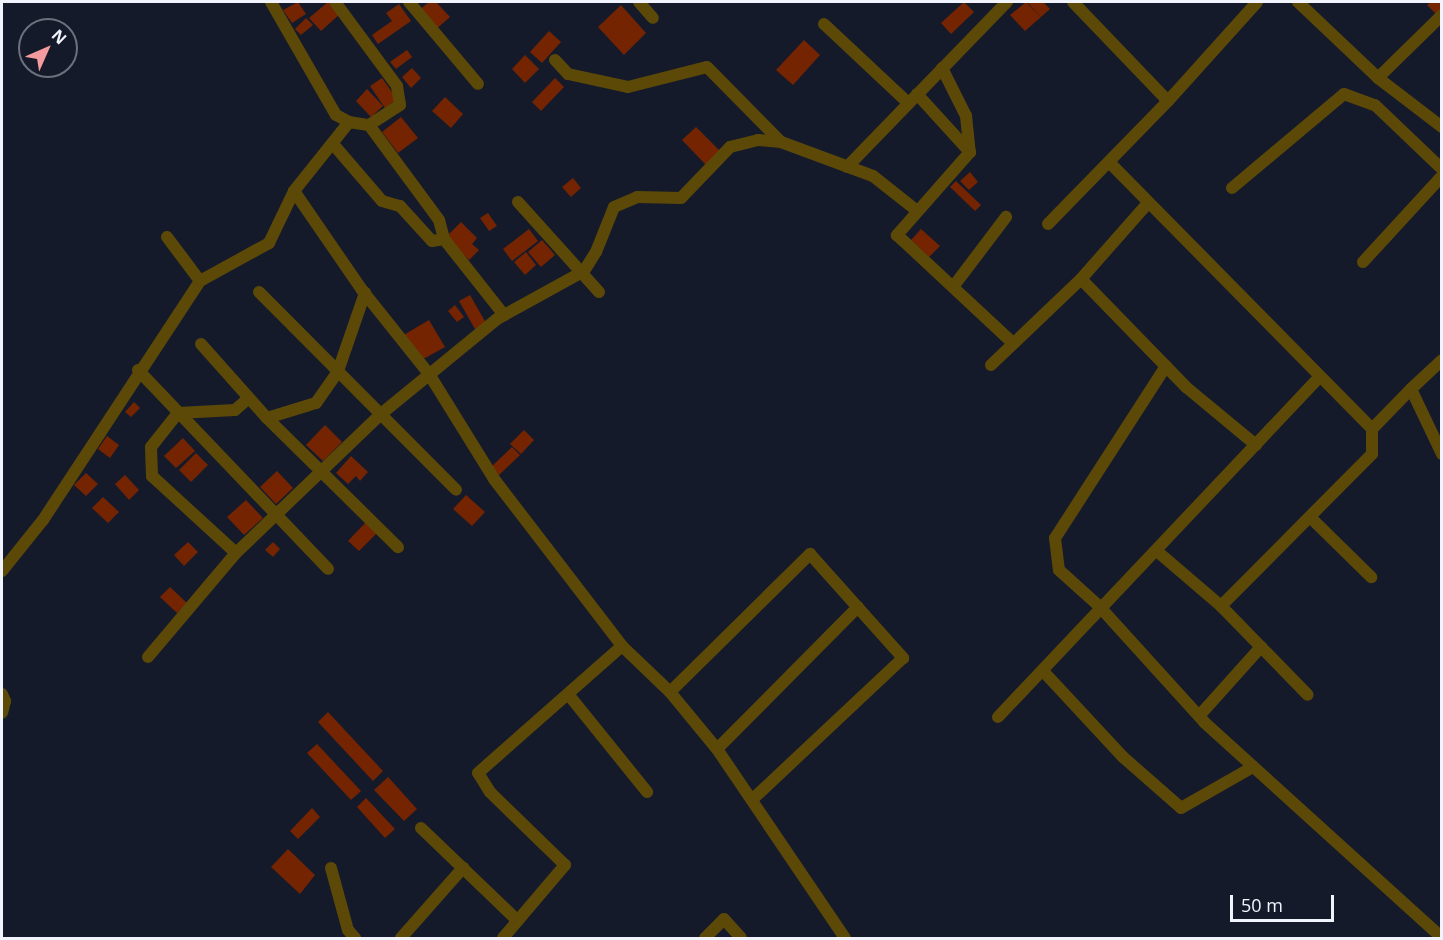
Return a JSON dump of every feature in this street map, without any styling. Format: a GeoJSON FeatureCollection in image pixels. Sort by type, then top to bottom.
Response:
{"type":"FeatureCollection","features":[{"type":"Feature","properties":{"kind":"street"},"geometry":{"type":"LineString","coordinates":[[271,2],[336,116],[349,122],[369,125],[400,105],[397,86],[335,2]]}},
{"type":"Feature","properties":{"kind":"street"},"geometry":{"type":"LineString","coordinates":[[409,2],[478,84]]}},
{"type":"Feature","properties":{"kind":"street"},"geometry":{"type":"LineString","coordinates":[[639,2],[653,18]]}},
{"type":"Feature","properties":{"kind":"street"},"geometry":{"type":"LineString","coordinates":[[847,167],[1007,2]]}},
{"type":"Feature","properties":{"kind":"street"},"geometry":{"type":"LineString","coordinates":[[1072,2],[1168,101]]}},
{"type":"Feature","properties":{"kind":"street"},"geometry":{"type":"LineString","coordinates":[[1048,224],[1168,101],[1257,2]]}},
{"type":"Feature","properties":{"kind":"street"},"geometry":{"type":"LineString","coordinates":[[1299,2],[1378,78],[1442,127]]}},
{"type":"Feature","properties":{"kind":"street"},"geometry":{"type":"LineString","coordinates":[[1378,78],[1442,15]]}},
{"type":"Feature","properties":{"kind":"street"},"geometry":{"type":"LineString","coordinates":[[824,24],[912,98],[970,152]]}},
{"type":"Feature","properties":{"kind":"street"},"geometry":{"type":"LineString","coordinates":[[555,60],[568,74],[628,87],[707,67],[781,142]]}},
{"type":"Feature","properties":{"kind":"street"},"geometry":{"type":"LineString","coordinates":[[942,68],[966,116],[970,152],[916,210],[897,235],[1013,343]]}},
{"type":"Feature","properties":{"kind":"street"},"geometry":{"type":"LineString","coordinates":[[1376,105],[1392,89]]}},
{"type":"Feature","properties":{"kind":"street"},"geometry":{"type":"LineString","coordinates":[[1232,188],[1344,94],[1376,105],[1442,169]]}},
{"type":"Feature","properties":{"kind":"street"},"geometry":{"type":"LineString","coordinates":[[2,571],[43,520],[138,370],[200,281],[269,243],[294,191],[349,122]]}},
{"type":"Feature","properties":{"kind":"street"},"geometry":{"type":"LineString","coordinates":[[369,125],[439,220],[444,239],[504,315]]}},
{"type":"Feature","properties":{"kind":"street"},"geometry":{"type":"LineString","coordinates":[[148,657],[237,553],[381,414],[504,315],[584,272],[596,252],[614,207],[637,197],[681,198],[730,147],[758,140],[781,142],[873,176],[916,210]]}},
{"type":"Feature","properties":{"kind":"street"},"geometry":{"type":"LineString","coordinates":[[333,144],[382,201],[400,206],[432,241],[444,239]]}},
{"type":"Feature","properties":{"kind":"street"},"geometry":{"type":"LineString","coordinates":[[1109,162],[1372,429]]}},
{"type":"Feature","properties":{"kind":"street"},"geometry":{"type":"LineString","coordinates":[[1363,262],[1442,176]]}},
{"type":"Feature","properties":{"kind":"street"},"geometry":{"type":"LineString","coordinates":[[294,191],[364,293],[429,374],[494,479],[622,646],[670,692],[717,749],[842,937]]}},
{"type":"Feature","properties":{"kind":"street"},"geometry":{"type":"LineString","coordinates":[[518,202],[584,272],[599,292]]}},
{"type":"Feature","properties":{"kind":"street"},"geometry":{"type":"LineString","coordinates":[[991,365],[1081,279],[1148,203]]}},
{"type":"Feature","properties":{"kind":"street"},"geometry":{"type":"LineString","coordinates":[[952,287],[1006,217]]}},
{"type":"Feature","properties":{"kind":"street"},"geometry":{"type":"LineString","coordinates":[[167,237],[200,281]]}},
{"type":"Feature","properties":{"kind":"street"},"geometry":{"type":"LineString","coordinates":[[1081,279],[1166,366],[1256,445]]}},
{"type":"Feature","properties":{"kind":"street"},"geometry":{"type":"LineString","coordinates":[[259,292],[456,490]]}},
{"type":"Feature","properties":{"kind":"street"},"geometry":{"type":"LineString","coordinates":[[267,418],[316,403],[338,371],[364,293]]}},
{"type":"Feature","properties":{"kind":"street"},"geometry":{"type":"LineString","coordinates":[[201,344],[267,418],[323,470],[398,547]]}},
{"type":"Feature","properties":{"kind":"street"},"geometry":{"type":"LineString","coordinates":[[1221,606],[1372,454],[1372,429],[1442,360]]}},
{"type":"Feature","properties":{"kind":"street"},"geometry":{"type":"LineString","coordinates":[[1166,366],[1055,538],[1059,570],[1100,606],[1199,716],[1442,938]]}},
{"type":"Feature","properties":{"kind":"street"},"geometry":{"type":"LineString","coordinates":[[138,370],[328,569]]}},
{"type":"Feature","properties":{"kind":"street"},"geometry":{"type":"LineString","coordinates":[[998,717],[1100,606],[1158,552],[1320,377]]}},
{"type":"Feature","properties":{"kind":"street"},"geometry":{"type":"LineString","coordinates":[[1411,389],[1442,454]]}},
{"type":"Feature","properties":{"kind":"street"},"geometry":{"type":"LineString","coordinates":[[237,553],[152,476],[151,447],[178,413],[235,410],[249,398]]}},
{"type":"Feature","properties":{"kind":"street"},"geometry":{"type":"LineString","coordinates":[[1310,517],[1371,577]]}},
{"type":"Feature","properties":{"kind":"street"},"geometry":{"type":"LineString","coordinates":[[1158,552],[1221,606],[1308,695]]}},
{"type":"Feature","properties":{"kind":"street"},"geometry":{"type":"LineString","coordinates":[[670,692],[810,554],[903,658],[752,800]]}},
{"type":"Feature","properties":{"kind":"street"},"geometry":{"type":"LineString","coordinates":[[717,749],[858,607]]}},
{"type":"Feature","properties":{"kind":"street"},"geometry":{"type":"LineString","coordinates":[[503,939],[565,865],[490,792],[478,773],[622,646]]}},
{"type":"Feature","properties":{"kind":"street"},"geometry":{"type":"LineString","coordinates":[[1199,716],[1262,647]]}},
{"type":"Feature","properties":{"kind":"street"},"geometry":{"type":"LineString","coordinates":[[1042,671],[1123,757],[1181,808],[1254,767]]}},
{"type":"Feature","properties":{"kind":"street"},"geometry":{"type":"LineString","coordinates":[[2,694],[5,701],[2,712]]}},
{"type":"Feature","properties":{"kind":"street"},"geometry":{"type":"LineString","coordinates":[[568,694],[647,792]]}},
{"type":"Feature","properties":{"kind":"street"},"geometry":{"type":"LineString","coordinates":[[421,828],[518,921]]}},
{"type":"Feature","properties":{"kind":"street"},"geometry":{"type":"LineString","coordinates":[[331,868],[348,930],[355,939]]}},
{"type":"Feature","properties":{"kind":"street"},"geometry":{"type":"LineString","coordinates":[[401,939],[463,868]]}},
{"type":"Feature","properties":{"kind":"street"},"geometry":{"type":"LineString","coordinates":[[705,939],[724,919],[741,939]]}},
{"type":"Feature","properties":{"kind":"building"},"geometry":{"type":"Polygon","coordinates":[[[298,2],[306,14],[292,23],[283,10],[298,2]]]}},
{"type":"Feature","properties":{"kind":"building"},"geometry":{"type":"Polygon","coordinates":[[[328,2],[340,14],[321,31],[309,18],[328,2]]]}},
{"type":"Feature","properties":{"kind":"building"},"geometry":{"type":"Polygon","coordinates":[[[429,2],[436,2],[450,17],[435,30],[418,11],[429,2]]]}},
{"type":"Feature","properties":{"kind":"building"},"geometry":{"type":"Polygon","coordinates":[[[964,2],[974,12],[951,34],[941,23],[964,2]]]}},
{"type":"Feature","properties":{"kind":"building"},"geometry":{"type":"Polygon","coordinates":[[[1026,2],[1041,17],[1025,31],[1010,15],[1026,2]]]}},
{"type":"Feature","properties":{"kind":"building"},"geometry":{"type":"Polygon","coordinates":[[[1027,2],[1043,2],[1050,9],[1041,17],[1027,2]]]}},
{"type":"Feature","properties":{"kind":"building"},"geometry":{"type":"Polygon","coordinates":[[[1431,2],[1442,2],[1439,17],[1427,5],[1431,2]]]}},
{"type":"Feature","properties":{"kind":"building"},"geometry":{"type":"Polygon","coordinates":[[[399,4],[411,21],[378,44],[372,35],[392,21],[386,13],[399,4]]]}},
{"type":"Feature","properties":{"kind":"building"},"geometry":{"type":"Polygon","coordinates":[[[621,5],[646,33],[624,55],[598,27],[621,5]]]}},
{"type":"Feature","properties":{"kind":"building"},"geometry":{"type":"Polygon","coordinates":[[[306,18],[313,25],[301,35],[295,29],[306,18]]]}},
{"type":"Feature","properties":{"kind":"building"},"geometry":{"type":"Polygon","coordinates":[[[549,31],[561,42],[542,63],[530,52],[549,31]]]}},
{"type":"Feature","properties":{"kind":"building"},"geometry":{"type":"Polygon","coordinates":[[[804,40],[820,55],[793,85],[776,70],[804,40]]]}},
{"type":"Feature","properties":{"kind":"building"},"geometry":{"type":"Polygon","coordinates":[[[407,50],[412,57],[396,69],[390,62],[407,50]]]}},
{"type":"Feature","properties":{"kind":"building"},"geometry":{"type":"Polygon","coordinates":[[[525,55],[539,69],[525,83],[512,69],[525,55]]]}},
{"type":"Feature","properties":{"kind":"building"},"geometry":{"type":"Polygon","coordinates":[[[412,68],[421,78],[411,88],[402,77],[412,68]]]}},
{"type":"Feature","properties":{"kind":"building"},"geometry":{"type":"Polygon","coordinates":[[[382,78],[397,99],[385,108],[370,86],[382,78]]]}},
{"type":"Feature","properties":{"kind":"building"},"geometry":{"type":"Polygon","coordinates":[[[555,78],[564,87],[541,111],[532,102],[555,78]]]}},
{"type":"Feature","properties":{"kind":"building"},"geometry":{"type":"Polygon","coordinates":[[[367,89],[383,106],[371,117],[356,101],[367,89]]]}},
{"type":"Feature","properties":{"kind":"building"},"geometry":{"type":"Polygon","coordinates":[[[445,97],[463,114],[451,128],[432,111],[445,97]]]}},
{"type":"Feature","properties":{"kind":"building"},"geometry":{"type":"Polygon","coordinates":[[[401,117],[418,138],[398,153],[382,132],[401,117]]]}},
{"type":"Feature","properties":{"kind":"building"},"geometry":{"type":"Polygon","coordinates":[[[696,127],[720,151],[706,165],[682,140],[696,127]]]}},
{"type":"Feature","properties":{"kind":"building"},"geometry":{"type":"Polygon","coordinates":[[[970,172],[978,182],[969,190],[960,181],[970,172]]]}},
{"type":"Feature","properties":{"kind":"building"},"geometry":{"type":"Polygon","coordinates":[[[573,178],[581,188],[571,197],[562,187],[573,178]]]}},
{"type":"Feature","properties":{"kind":"building"},"geometry":{"type":"Polygon","coordinates":[[[956,181],[981,205],[975,211],[950,187],[956,181]]]}},
{"type":"Feature","properties":{"kind":"building"},"geometry":{"type":"Polygon","coordinates":[[[488,213],[497,226],[489,231],[480,218],[488,213]]]}},
{"type":"Feature","properties":{"kind":"building"},"geometry":{"type":"Polygon","coordinates":[[[461,222],[477,238],[472,244],[479,250],[469,260],[446,237],[461,222]]]}},
{"type":"Feature","properties":{"kind":"building"},"geometry":{"type":"Polygon","coordinates":[[[529,229],[538,241],[512,261],[503,249],[529,229]]]}},
{"type":"Feature","properties":{"kind":"building"},"geometry":{"type":"Polygon","coordinates":[[[921,229],[940,246],[929,257],[911,240],[921,229]]]}},
{"type":"Feature","properties":{"kind":"building"},"geometry":{"type":"Polygon","coordinates":[[[542,240],[555,255],[541,267],[528,252],[542,240]]]}},
{"type":"Feature","properties":{"kind":"building"},"geometry":{"type":"Polygon","coordinates":[[[526,252],[536,265],[525,275],[514,262],[526,252]]]}},
{"type":"Feature","properties":{"kind":"building"},"geometry":{"type":"Polygon","coordinates":[[[470,295],[486,323],[475,329],[459,301],[470,295]]]}},
{"type":"Feature","properties":{"kind":"building"},"geometry":{"type":"Polygon","coordinates":[[[455,305],[464,317],[457,322],[448,311],[455,305]]]}},
{"type":"Feature","properties":{"kind":"building"},"geometry":{"type":"Polygon","coordinates":[[[429,320],[445,347],[418,362],[402,336],[429,320]]]}},
{"type":"Feature","properties":{"kind":"building"},"geometry":{"type":"Polygon","coordinates":[[[134,402],[140,408],[131,417],[125,412],[134,402]]]}},
{"type":"Feature","properties":{"kind":"building"},"geometry":{"type":"Polygon","coordinates":[[[325,425],[342,442],[323,461],[306,445],[325,425]]]}},
{"type":"Feature","properties":{"kind":"building"},"geometry":{"type":"Polygon","coordinates":[[[524,430],[534,440],[521,454],[510,444],[524,430]]]}},
{"type":"Feature","properties":{"kind":"building"},"geometry":{"type":"Polygon","coordinates":[[[107,436],[119,445],[110,458],[98,449],[107,436]]]}},
{"type":"Feature","properties":{"kind":"building"},"geometry":{"type":"Polygon","coordinates":[[[183,438],[195,451],[176,468],[164,456],[183,438]]]}},
{"type":"Feature","properties":{"kind":"building"},"geometry":{"type":"Polygon","coordinates":[[[512,447],[520,455],[498,476],[490,468],[512,447]]]}},
{"type":"Feature","properties":{"kind":"building"},"geometry":{"type":"Polygon","coordinates":[[[196,453],[208,465],[191,482],[179,470],[196,453]]]}},
{"type":"Feature","properties":{"kind":"building"},"geometry":{"type":"Polygon","coordinates":[[[351,456],[368,472],[360,481],[356,476],[348,484],[336,473],[351,456]]]}},
{"type":"Feature","properties":{"kind":"building"},"geometry":{"type":"Polygon","coordinates":[[[277,471],[293,488],[276,504],[260,487],[277,471]]]}},
{"type":"Feature","properties":{"kind":"building"},"geometry":{"type":"Polygon","coordinates":[[[86,473],[98,484],[86,496],[74,485],[86,473]]]}},
{"type":"Feature","properties":{"kind":"building"},"geometry":{"type":"Polygon","coordinates":[[[125,475],[139,490],[129,500],[115,484],[125,475]]]}},
{"type":"Feature","properties":{"kind":"building"},"geometry":{"type":"Polygon","coordinates":[[[466,495],[485,512],[472,526],[453,509],[466,495]]]}},
{"type":"Feature","properties":{"kind":"building"},"geometry":{"type":"Polygon","coordinates":[[[103,497],[119,512],[108,523],[92,508],[103,497]]]}},
{"type":"Feature","properties":{"kind":"building"},"geometry":{"type":"Polygon","coordinates":[[[246,500],[263,518],[244,535],[227,517],[246,500]]]}},
{"type":"Feature","properties":{"kind":"building"},"geometry":{"type":"Polygon","coordinates":[[[366,522],[377,533],[359,551],[348,541],[366,522]]]}},
{"type":"Feature","properties":{"kind":"building"},"geometry":{"type":"Polygon","coordinates":[[[188,542],[198,552],[184,566],[174,555],[188,542]]]}},
{"type":"Feature","properties":{"kind":"building"},"geometry":{"type":"Polygon","coordinates":[[[273,542],[280,549],[273,557],[265,550],[273,542]]]}},
{"type":"Feature","properties":{"kind":"building"},"geometry":{"type":"Polygon","coordinates":[[[170,587],[187,603],[177,613],[160,597],[170,587]]]}},
{"type":"Feature","properties":{"kind":"building"},"geometry":{"type":"Polygon","coordinates":[[[328,712],[383,771],[373,781],[318,722],[328,712]]]}},
{"type":"Feature","properties":{"kind":"building"},"geometry":{"type":"Polygon","coordinates":[[[317,744],[361,791],[351,800],[307,753],[317,744]]]}},
{"type":"Feature","properties":{"kind":"building"},"geometry":{"type":"Polygon","coordinates":[[[388,777],[417,809],[404,821],[374,790],[388,777]]]}},
{"type":"Feature","properties":{"kind":"building"},"geometry":{"type":"Polygon","coordinates":[[[366,798],[395,829],[385,838],[357,807],[366,798]]]}},
{"type":"Feature","properties":{"kind":"building"},"geometry":{"type":"Polygon","coordinates":[[[312,808],[320,817],[298,839],[290,831],[312,808]]]}},
{"type":"Feature","properties":{"kind":"building"},"geometry":{"type":"Polygon","coordinates":[[[288,849],[315,875],[300,894],[271,867],[288,849]]]}}]}
